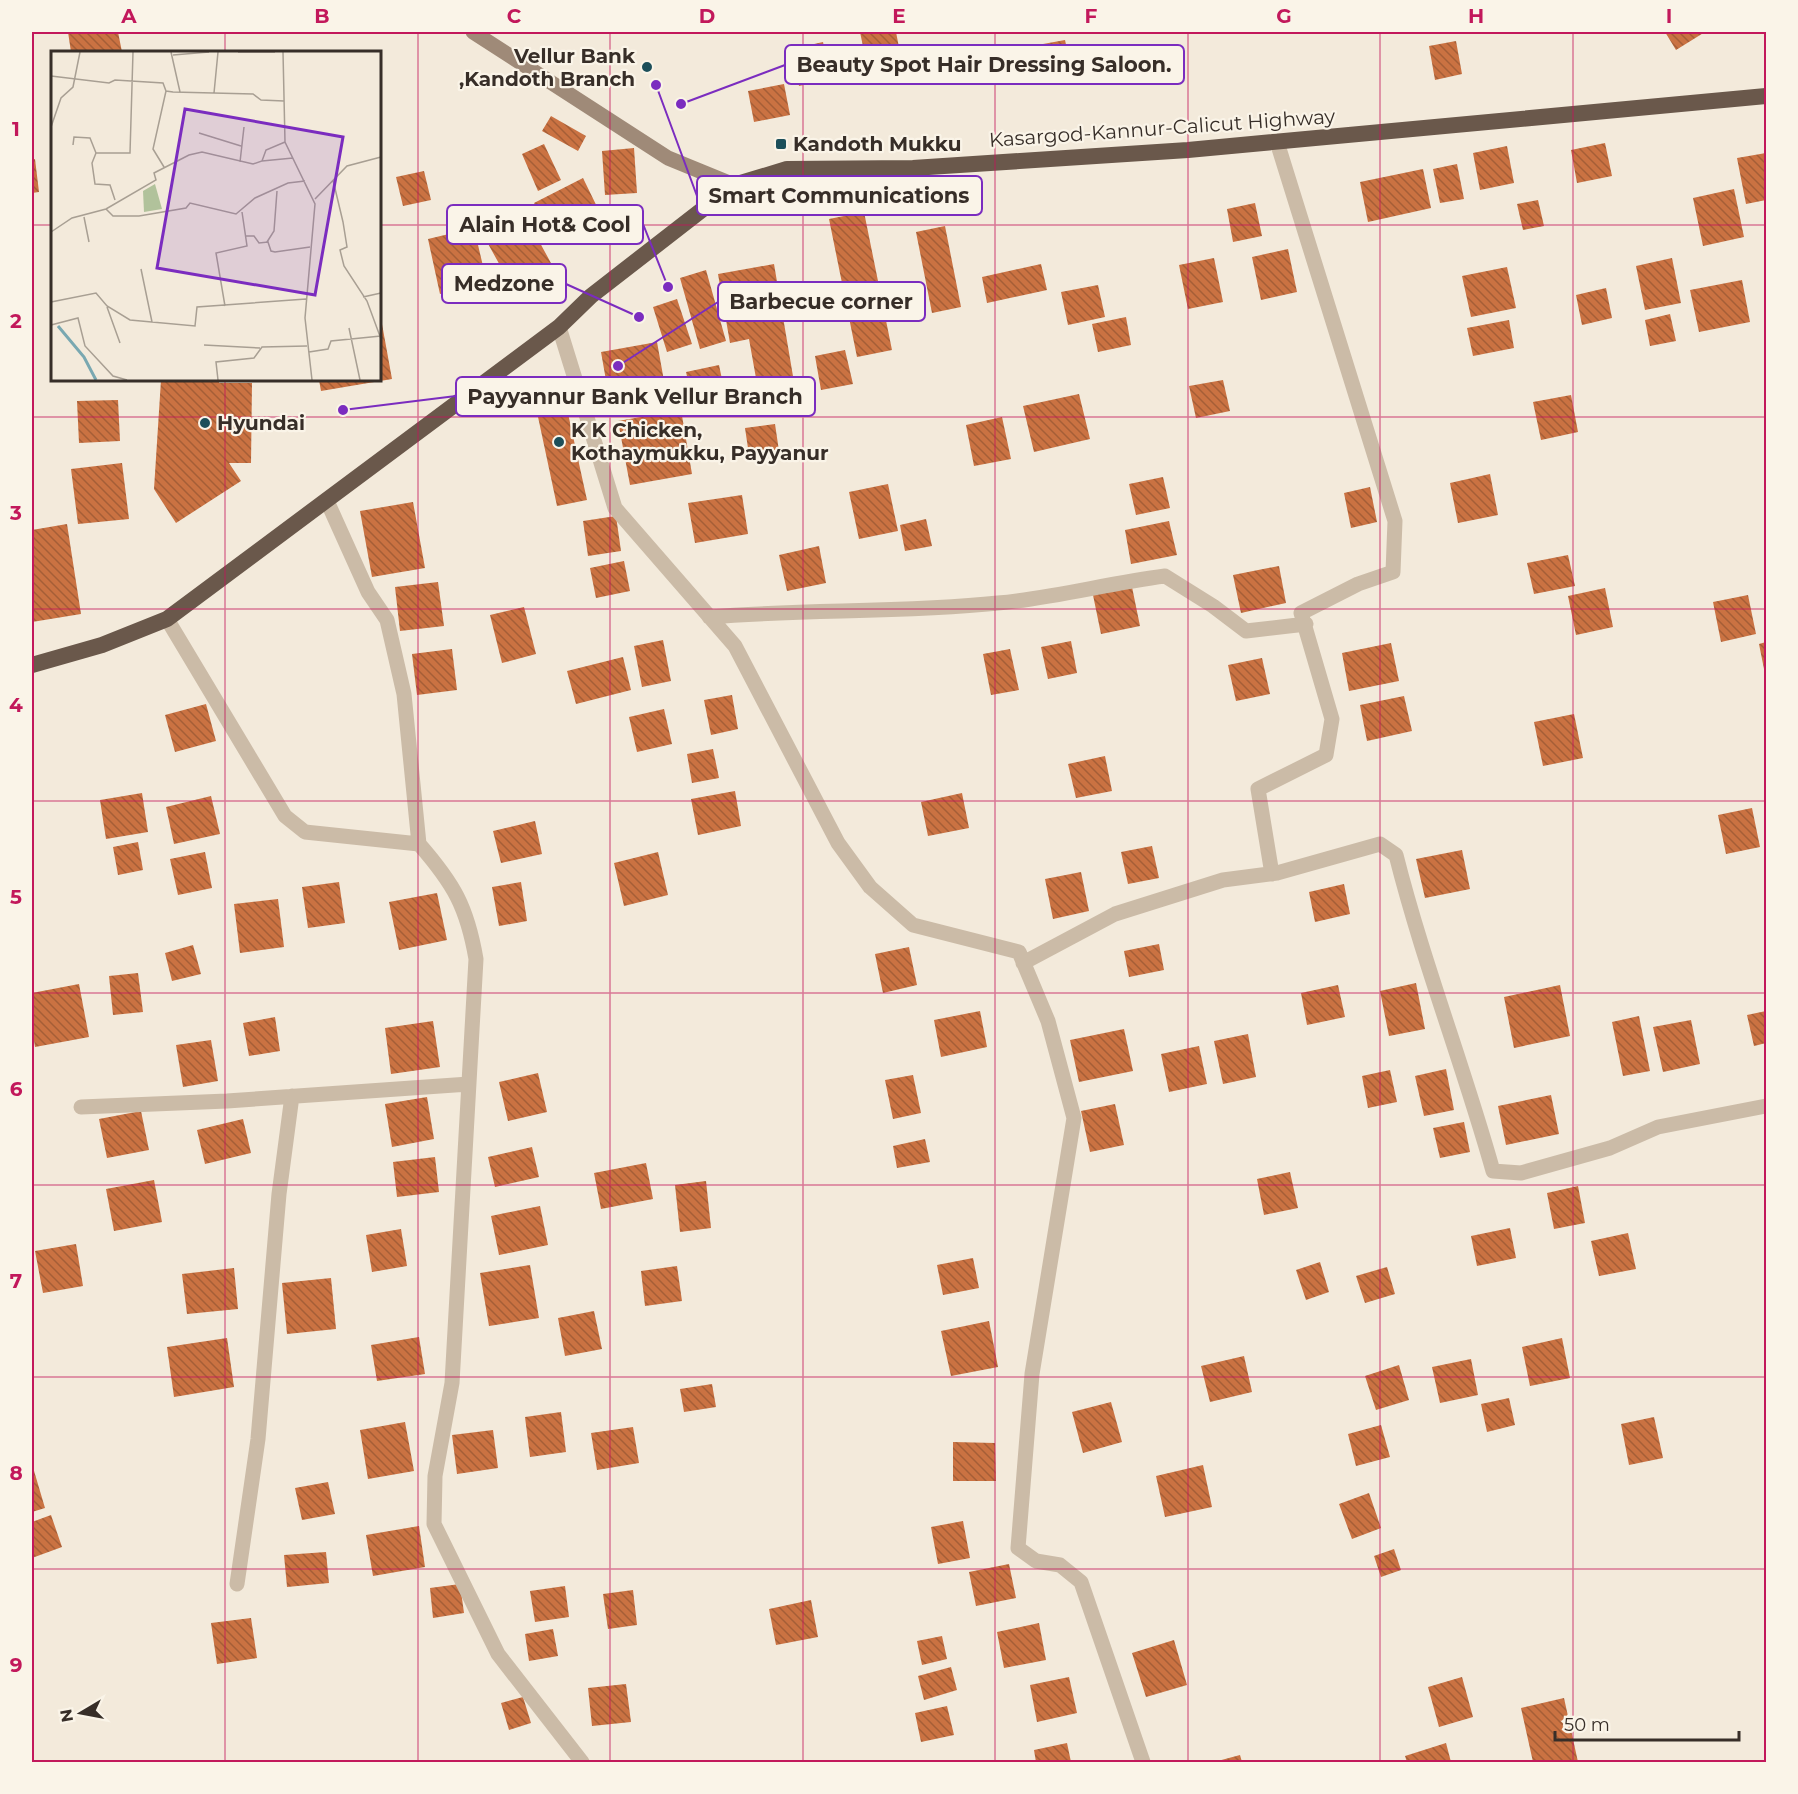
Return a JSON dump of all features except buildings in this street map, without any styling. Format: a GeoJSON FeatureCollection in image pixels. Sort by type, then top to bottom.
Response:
{"type":"FeatureCollection","features":[{"type":"Feature","properties":{"kind":"highway","name":"Kasargod-Kannur-Calicut Highway"},"geometry":{"type":"LineString","coordinates":[[32,665],[102,645],[167,619],[559,327],[591,296],[734,185],[787,169],[913,168],[1277,142],[1767,96]]}},
{"type":"Feature","properties":{"kind":"main road"},"geometry":{"type":"LineString","coordinates":[[473,32],[668,158],[734,185]]}},
{"type":"Feature","properties":{"kind":"street"},"geometry":{"type":"LineString","coordinates":[[1272,874],[1258,789],[1326,755],[1332,719],[1301,613],[1358,584],[1393,572],[1395,522],[1277,142]]}},
{"type":"Feature","properties":{"kind":"street"},"geometry":{"type":"LineString","coordinates":[[559,327],[615,508],[735,646],[838,843],[870,887],[913,925],[1019,952],[1048,1021],[1074,1118],[1032,1374],[1018,1548],[1036,1561],[1060,1565],[1081,1582],[1143,1762]]}},
{"type":"Feature","properties":{"kind":"street"},"geometry":{"type":"LineString","coordinates":[[327,501],[368,592],[387,620],[405,694],[419,844],[443,872],[463,904],[471,930],[476,959],[452,1383],[435,1476],[434,1524],[498,1654],[582,1762]]}},
{"type":"Feature","properties":{"kind":"street"},"geometry":{"type":"LineString","coordinates":[[709,617],[771,612],[893,612],[1000,603],[1165,576],[1214,606],[1246,631],[1306,624]]}},
{"type":"Feature","properties":{"kind":"street"},"geometry":{"type":"LineString","coordinates":[[167,619],[285,816],[305,831],[419,844]]}},
{"type":"Feature","properties":{"kind":"street"},"geometry":{"type":"LineString","coordinates":[[1023,963],[1115,914],[1223,880],[1272,874],[1380,844],[1396,855],[1416,934],[1466,1077],[1493,1171],[1521,1173],[1610,1148],[1658,1127],[1767,1106]]}},
{"type":"Feature","properties":{"kind":"street"},"geometry":{"type":"LineString","coordinates":[[81,1107],[469,1084]]}},
{"type":"Feature","properties":{"kind":"street"},"geometry":{"type":"LineString","coordinates":[[237,1584],[258,1438],[279,1194],[292,1096]]}},
{"type":"Feature","properties":{"kind":"place","name":"Vellur Bank ,Kandoth Branch"},"geometry":{"type":"Point","coordinates":[647,67]}},
{"type":"Feature","properties":{"kind":"place","name":"Smart Communications"},"geometry":{"type":"Point","coordinates":[656,85]}},
{"type":"Feature","properties":{"kind":"place","name":"Beauty Spot Hair Dressing Saloon."},"geometry":{"type":"Point","coordinates":[681,104]}},
{"type":"Feature","properties":{"kind":"place","name":"Kandoth Mukku"},"geometry":{"type":"Point","coordinates":[781,144]}},
{"type":"Feature","properties":{"kind":"place","name":"Alain Hot& Cool"},"geometry":{"type":"Point","coordinates":[668,287]}},
{"type":"Feature","properties":{"kind":"place","name":"Medzone"},"geometry":{"type":"Point","coordinates":[639,317]}},
{"type":"Feature","properties":{"kind":"place","name":"Barbecue corner"},"geometry":{"type":"Point","coordinates":[618,366]}},
{"type":"Feature","properties":{"kind":"place","name":"Payyannur Bank Vellur Branch"},"geometry":{"type":"Point","coordinates":[343,410]}},
{"type":"Feature","properties":{"kind":"place","name":"Hyundai"},"geometry":{"type":"Point","coordinates":[205,423]}},
{"type":"Feature","properties":{"kind":"place","name":"K K Chicken, Kothaymukku, Payyanur"},"geometry":{"type":"Point","coordinates":[559,442]}}]}
